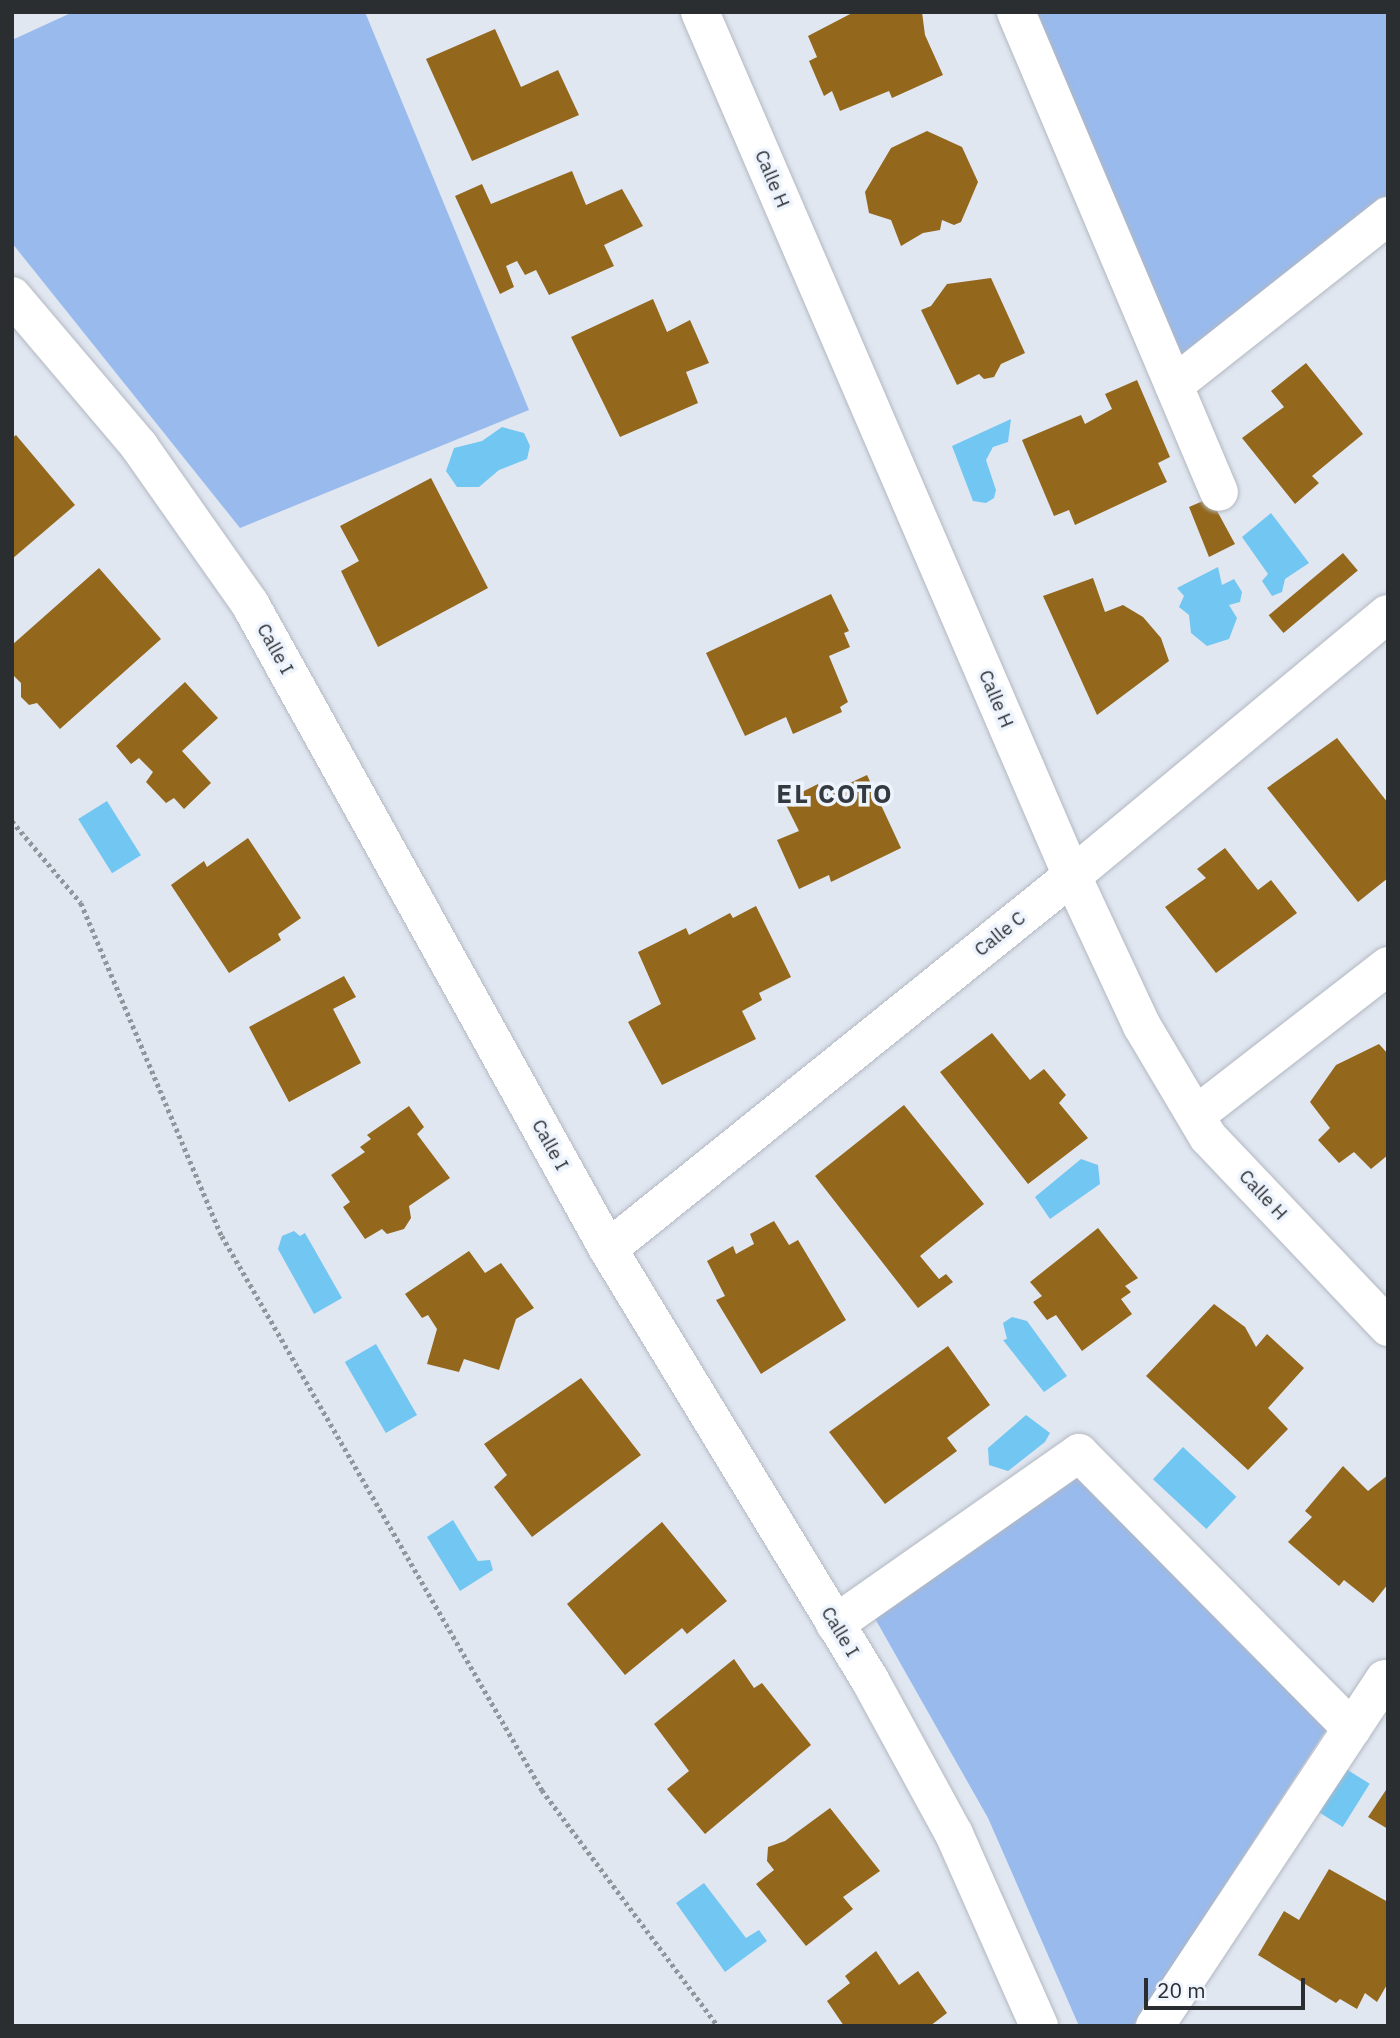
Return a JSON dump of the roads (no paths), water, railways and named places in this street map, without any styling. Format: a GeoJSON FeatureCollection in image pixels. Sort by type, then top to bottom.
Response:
{"type":"FeatureCollection","features":[{"type":"Feature","properties":{"kind":"street","name":"Calle H"},"geometry":{"type":"LineString","coordinates":[[700,12],[1072,876],[1142,1026],[1208,1137],[1388,1327]]}},
{"type":"Feature","properties":{"kind":"street"},"geometry":{"type":"LineString","coordinates":[[1016,12],[1219,492]]}},
{"type":"Feature","properties":{"kind":"street"},"geometry":{"type":"LineString","coordinates":[[1174,385],[1388,216]]}},
{"type":"Feature","properties":{"kind":"street","name":"Calle I"},"geometry":{"type":"LineString","coordinates":[[12,296],[139,446],[250,604],[608,1249],[835,1624],[954,1834],[1039,2026]]}},
{"type":"Feature","properties":{"kind":"street","name":"Calle C"},"geometry":{"type":"LineString","coordinates":[[608,1249],[1072,876],[1388,614]]}},
{"type":"Feature","properties":{"kind":"street"},"geometry":{"type":"LineString","coordinates":[[1196,1115],[1388,966]]}},
{"type":"Feature","properties":{"kind":"street"},"geometry":{"type":"LineString","coordinates":[[835,1624],[1079,1454],[1352,1729]]}},
{"type":"Feature","properties":{"kind":"street"},"geometry":{"type":"LineString","coordinates":[[1155,2026],[1385,1678]]}},
{"type":"Feature","properties":{"kind":"district","name":"EL COTO"},"geometry":{"type":"Point","coordinates":[835,794]}}]}
